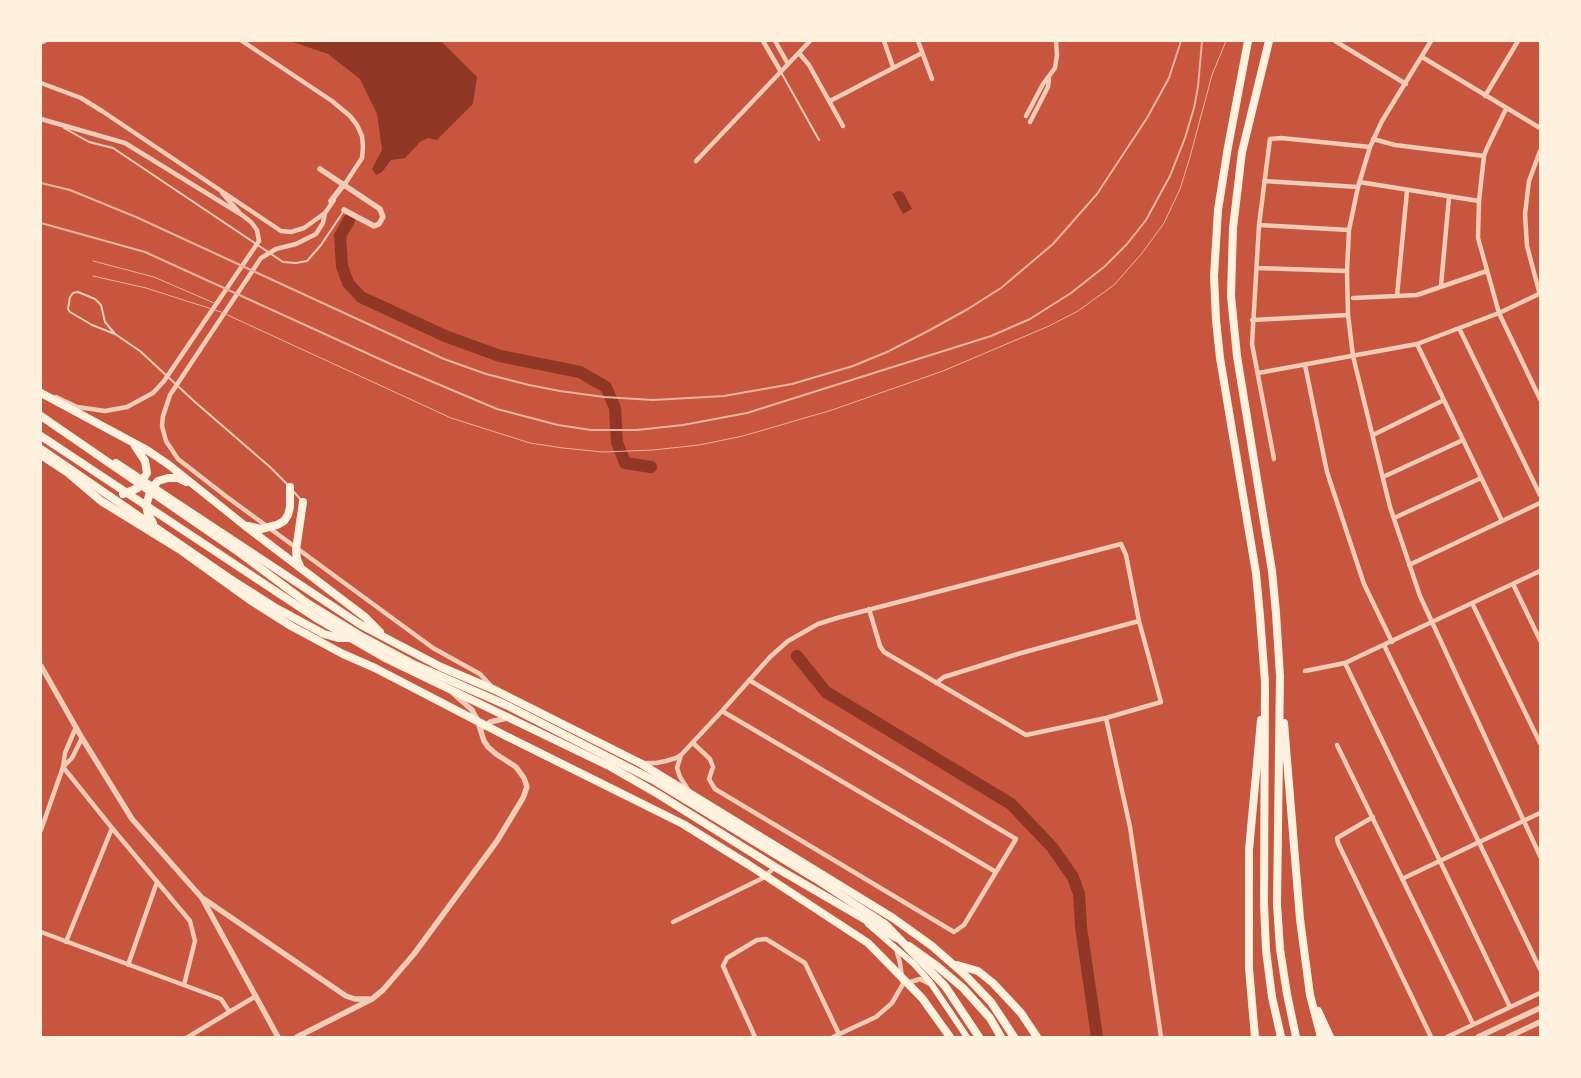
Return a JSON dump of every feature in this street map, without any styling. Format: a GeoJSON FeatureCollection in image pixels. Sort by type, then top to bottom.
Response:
{"type":"FeatureCollection","features":[{"type":"Feature","properties":{"kind":"highway"},"geometry":{"type":"LineString","coordinates":[[1248,41],[1218,210],[1214,276],[1220,358],[1256,573],[1265,682],[1264,904],[1266,950],[1272,997],[1281,1037]]}},
{"type":"Feature","properties":{"kind":"highway"},"geometry":{"type":"LineString","coordinates":[[1269,41],[1242,152],[1233,228],[1231,296],[1237,356],[1272,571],[1300,918],[1310,996],[1321,1037]]}},
{"type":"Feature","properties":{"kind":"highway"},"geometry":{"type":"LineString","coordinates":[[41,392],[147,450],[169,465],[365,617],[389,640]]}},
{"type":"Feature","properties":{"kind":"highway"},"geometry":{"type":"LineString","coordinates":[[41,415],[361,625],[441,667],[495,690],[640,763],[893,918],[955,965],[980,990],[998,1012],[1014,1037]]}},
{"type":"Feature","properties":{"kind":"highway"},"geometry":{"type":"LineString","coordinates":[[41,415],[240,553],[307,603],[359,635],[415,665],[506,705],[655,781],[886,924],[945,986],[979,1037]]}},
{"type":"Feature","properties":{"kind":"highway"},"geometry":{"type":"LineString","coordinates":[[41,436],[316,618],[350,638],[387,659],[611,767],[908,945],[963,988],[990,1018],[1001,1037]]}},
{"type":"Feature","properties":{"kind":"highway"},"geometry":{"type":"LineString","coordinates":[[109,495],[117,496],[128,493],[142,484],[147,473],[145,462],[134,444]]}},
{"type":"Feature","properties":{"kind":"highway"},"geometry":{"type":"LineString","coordinates":[[41,449],[276,608],[324,634],[338,638],[350,638]]}},
{"type":"Feature","properties":{"kind":"highway"},"geometry":{"type":"LineString","coordinates":[[41,455],[101,501],[179,550],[250,600],[291,626],[343,654],[375,668],[683,824],[749,864],[868,943],[922,998],[950,1037]]}},
{"type":"Feature","properties":{"kind":"highway"},"geometry":{"type":"LineString","coordinates":[[158,528],[148,514],[146,506],[148,496],[158,481],[178,478],[196,487]]}},
{"type":"Feature","properties":{"kind":"highway"},"geometry":{"type":"LineString","coordinates":[[244,525],[261,529],[284,521],[290,507],[290,487]]}},
{"type":"Feature","properties":{"kind":"highway"},"geometry":{"type":"LineString","coordinates":[[302,502],[296,550],[297,559],[302,568]]}},
{"type":"Feature","properties":{"kind":"highway"},"geometry":{"type":"LineString","coordinates":[[1280,676],[1277,904],[1280,949],[1296,1037]]}},
{"type":"Feature","properties":{"kind":"highway"},"geometry":{"type":"LineString","coordinates":[[1255,1037],[1250,968],[1249,850],[1265,682]]}},
{"type":"Feature","properties":{"kind":"highway"},"geometry":{"type":"LineString","coordinates":[[955,965],[978,971],[993,983],[1021,1013],[1037,1037]]}},
{"type":"Feature","properties":{"kind":"highway"},"geometry":{"type":"LineString","coordinates":[[1310,996],[1330,1037]]}},
{"type":"Feature","properties":{"kind":"main road"},"geometry":{"type":"LineString","coordinates":[[855,912],[914,964],[931,984],[967,1037]]}},
{"type":"Feature","properties":{"kind":"street"},"geometry":{"type":"LineString","coordinates":[[41,83],[81,98],[280,231],[291,232],[304,228],[325,213],[362,158],[362,136],[350,116],[332,101],[242,41]]}},
{"type":"Feature","properties":{"kind":"street"},"geometry":{"type":"LineString","coordinates":[[763,41],[781,72]]}},
{"type":"Feature","properties":{"kind":"street"},"geometry":{"type":"LineString","coordinates":[[775,41],[788,64]]}},
{"type":"Feature","properties":{"kind":"street"},"geometry":{"type":"LineString","coordinates":[[696,161],[810,41]]}},
{"type":"Feature","properties":{"kind":"street"},"geometry":{"type":"LineString","coordinates":[[884,41],[893,67]]}},
{"type":"Feature","properties":{"kind":"street"},"geometry":{"type":"LineString","coordinates":[[918,41],[932,79]]}},
{"type":"Feature","properties":{"kind":"street"},"geometry":{"type":"LineString","coordinates":[[1030,122],[1048,87],[1049,79],[1057,60],[1056,41]]}},
{"type":"Feature","properties":{"kind":"street"},"geometry":{"type":"LineString","coordinates":[[1334,41],[1406,84]]}},
{"type":"Feature","properties":{"kind":"street"},"geometry":{"type":"LineString","coordinates":[[1432,41],[1382,121],[1370,147],[1359,185],[1349,230],[1347,271],[1348,315],[1353,356],[1383,477],[1409,565],[1431,623],[1540,856]]}},
{"type":"Feature","properties":{"kind":"street"},"geometry":{"type":"LineString","coordinates":[[1485,96],[1518,41]]}},
{"type":"Feature","properties":{"kind":"street"},"geometry":{"type":"LineString","coordinates":[[799,53],[810,65],[843,126]]}},
{"type":"Feature","properties":{"kind":"street"},"geometry":{"type":"LineString","coordinates":[[830,101],[922,53]]}},
{"type":"Feature","properties":{"kind":"street"},"geometry":{"type":"LineString","coordinates":[[1422,57],[1540,128]]}},
{"type":"Feature","properties":{"kind":"street"},"geometry":{"type":"LineString","coordinates":[[1033,116],[1027,115],[1043,84],[1049,79]]}},
{"type":"Feature","properties":{"kind":"street"},"geometry":{"type":"LineString","coordinates":[[1506,109],[1486,148],[1484,156],[1479,201],[1478,238],[1499,313],[1540,398]]}},
{"type":"Feature","properties":{"kind":"street"},"geometry":{"type":"LineString","coordinates":[[41,119],[125,143],[242,214]]}},
{"type":"Feature","properties":{"kind":"street"},"geometry":{"type":"LineString","coordinates":[[1274,459],[1252,344],[1252,320],[1260,225],[1270,139],[1370,147]]}},
{"type":"Feature","properties":{"kind":"street"},"geometry":{"type":"LineString","coordinates":[[1373,140],[1395,145],[1484,156]]}},
{"type":"Feature","properties":{"kind":"street"},"geometry":{"type":"LineString","coordinates":[[1258,373],[1417,344],[1499,313],[1539,295],[1527,246],[1526,214],[1529,181],[1540,151]]}},
{"type":"Feature","properties":{"kind":"street"},"geometry":{"type":"LineString","coordinates":[[320,169],[380,208],[383,217],[374,226],[344,210]]}},
{"type":"Feature","properties":{"kind":"street"},"geometry":{"type":"LineString","coordinates":[[1264,182],[1359,185],[1479,201]]}},
{"type":"Feature","properties":{"kind":"street"},"geometry":{"type":"LineString","coordinates":[[332,201],[344,184]]}},
{"type":"Feature","properties":{"kind":"street"},"geometry":{"type":"LineString","coordinates":[[41,392],[77,407],[105,411],[127,407],[152,393],[164,381],[258,245],[259,235],[257,230],[216,187]]}},
{"type":"Feature","properties":{"kind":"street"},"geometry":{"type":"LineString","coordinates":[[1397,296],[1407,191]]}},
{"type":"Feature","properties":{"kind":"street"},"geometry":{"type":"LineString","coordinates":[[1441,286],[1449,197]]}},
{"type":"Feature","properties":{"kind":"street"},"geometry":{"type":"LineString","coordinates":[[325,213],[323,223],[316,234],[296,244],[276,249],[261,258],[170,395],[163,416],[163,434],[172,452],[178,459],[227,497],[434,648],[480,674],[495,690]]}},
{"type":"Feature","properties":{"kind":"street"},"geometry":{"type":"LineString","coordinates":[[1260,225],[1349,230]]}},
{"type":"Feature","properties":{"kind":"street"},"geometry":{"type":"LineString","coordinates":[[1257,268],[1347,271]]}},
{"type":"Feature","properties":{"kind":"street"},"geometry":{"type":"LineString","coordinates":[[1353,298],[1417,295],[1487,271]]}},
{"type":"Feature","properties":{"kind":"street"},"geometry":{"type":"LineString","coordinates":[[1252,320],[1348,315]]}},
{"type":"Feature","properties":{"kind":"street"},"geometry":{"type":"LineString","coordinates":[[1459,328],[1540,495]]}},
{"type":"Feature","properties":{"kind":"street"},"geometry":{"type":"LineString","coordinates":[[1417,344],[1502,521]]}},
{"type":"Feature","properties":{"kind":"street"},"geometry":{"type":"LineString","coordinates":[[1305,365],[1328,472],[1364,584],[1392,642]]}},
{"type":"Feature","properties":{"kind":"street"},"geometry":{"type":"LineString","coordinates":[[1372,435],[1444,400]]}},
{"type":"Feature","properties":{"kind":"street"},"geometry":{"type":"LineString","coordinates":[[1383,477],[1463,440]]}},
{"type":"Feature","properties":{"kind":"street"},"geometry":{"type":"LineString","coordinates":[[1394,518],[1481,478]]}},
{"type":"Feature","properties":{"kind":"street"},"geometry":{"type":"LineString","coordinates":[[1409,565],[1540,503]]}},
{"type":"Feature","properties":{"kind":"street"},"geometry":{"type":"LineString","coordinates":[[640,763],[666,761],[682,754],[770,657],[788,641],[807,629],[870,609],[1121,544],[1126,555],[1139,621],[1161,702],[1106,718],[1026,735],[884,652],[880,646],[870,609]]}},
{"type":"Feature","properties":{"kind":"street"},"geometry":{"type":"LineString","coordinates":[[1305,671],[1345,663],[1540,571]]}},
{"type":"Feature","properties":{"kind":"street"},"geometry":{"type":"LineString","coordinates":[[1513,584],[1540,640]]}},
{"type":"Feature","properties":{"kind":"street"},"geometry":{"type":"LineString","coordinates":[[1472,603],[1540,743]]}},
{"type":"Feature","properties":{"kind":"street"},"geometry":{"type":"LineString","coordinates":[[936,683],[944,676],[1139,621]]}},
{"type":"Feature","properties":{"kind":"street"},"geometry":{"type":"LineString","coordinates":[[1384,645],[1540,969]]}},
{"type":"Feature","properties":{"kind":"street"},"geometry":{"type":"LineString","coordinates":[[1345,663],[1438,861],[1510,1007]]}},
{"type":"Feature","properties":{"kind":"street"},"geometry":{"type":"LineString","coordinates":[[41,666],[82,738],[132,818],[202,898],[278,1037]]}},
{"type":"Feature","properties":{"kind":"street"},"geometry":{"type":"LineString","coordinates":[[693,743],[710,759],[713,768],[709,779],[715,789],[954,932],[964,925],[1016,839],[749,680]]}},
{"type":"Feature","properties":{"kind":"street"},"geometry":{"type":"LineString","coordinates":[[297,1037],[372,998],[383,990],[414,954],[497,841],[523,798],[526,787],[524,778],[516,767],[488,747],[472,710],[450,690]]}},
{"type":"Feature","properties":{"kind":"street"},"geometry":{"type":"LineString","coordinates":[[722,712],[996,872]]}},
{"type":"Feature","properties":{"kind":"street"},"geometry":{"type":"LineString","coordinates":[[481,730],[490,722],[509,717]]}},
{"type":"Feature","properties":{"kind":"street"},"geometry":{"type":"LineString","coordinates":[[1106,718],[1130,827],[1161,1037]]}},
{"type":"Feature","properties":{"kind":"street"},"geometry":{"type":"LineString","coordinates":[[41,830],[64,767],[65,753],[76,727]]}},
{"type":"Feature","properties":{"kind":"street"},"geometry":{"type":"LineString","coordinates":[[64,767],[72,758],[82,738]]}},
{"type":"Feature","properties":{"kind":"street"},"geometry":{"type":"LineString","coordinates":[[1337,745],[1473,1024]]}},
{"type":"Feature","properties":{"kind":"street"},"geometry":{"type":"LineString","coordinates":[[682,754],[677,768],[680,777],[691,794]]}},
{"type":"Feature","properties":{"kind":"street"},"geometry":{"type":"LineString","coordinates":[[64,767],[190,921],[194,941],[184,986]]}},
{"type":"Feature","properties":{"kind":"street"},"geometry":{"type":"LineString","coordinates":[[1402,878],[1540,812]]}},
{"type":"Feature","properties":{"kind":"street"},"geometry":{"type":"LineString","coordinates":[[1373,817],[1338,838],[1338,843],[1431,1037]]}},
{"type":"Feature","properties":{"kind":"street"},"geometry":{"type":"LineString","coordinates":[[66,942],[112,828]]}},
{"type":"Feature","properties":{"kind":"street"},"geometry":{"type":"LineString","coordinates":[[673,922],[763,878],[775,867]]}},
{"type":"Feature","properties":{"kind":"street"},"geometry":{"type":"LineString","coordinates":[[128,965],[157,882]]}},
{"type":"Feature","properties":{"kind":"street"},"geometry":{"type":"LineString","coordinates":[[202,898],[346,996],[355,999],[372,998]]}},
{"type":"Feature","properties":{"kind":"street"},"geometry":{"type":"LineString","coordinates":[[41,932],[221,999],[229,1011]]}},
{"type":"Feature","properties":{"kind":"street"},"geometry":{"type":"LineString","coordinates":[[755,1037],[723,966],[727,958],[757,940],[766,939],[805,963],[839,1034]]}},
{"type":"Feature","properties":{"kind":"street"},"geometry":{"type":"LineString","coordinates":[[833,1037],[876,1016],[885,1010],[897,995],[903,984],[896,948]]}},
{"type":"Feature","properties":{"kind":"street"},"geometry":{"type":"LineString","coordinates":[[903,984],[920,980],[931,984]]}},
{"type":"Feature","properties":{"kind":"street"},"geometry":{"type":"LineString","coordinates":[[1447,1037],[1540,993]]}},
{"type":"Feature","properties":{"kind":"street"},"geometry":{"type":"LineString","coordinates":[[188,1037],[256,996]]}},
{"type":"Feature","properties":{"kind":"street"},"geometry":{"type":"LineString","coordinates":[[1478,1037],[1540,1008]]}},
{"type":"Feature","properties":{"kind":"street"},"geometry":{"type":"LineString","coordinates":[[1508,1037],[1540,1022]]}},
{"type":"Feature","properties":{"kind":"lane"},"geometry":{"type":"LineString","coordinates":[[781,72],[818,140]]}},
{"type":"Feature","properties":{"kind":"lane"},"geometry":{"type":"LineString","coordinates":[[60,125],[89,142],[113,148],[283,262],[296,263],[307,261],[321,246],[344,210]]}},
{"type":"Feature","properties":{"kind":"lane"},"geometry":{"type":"LineString","coordinates":[[115,334],[105,322],[101,305],[95,299],[78,292],[73,293],[70,297],[68,309],[70,312],[92,325],[115,334],[140,351],[270,467],[302,502]]}},
{"type":"Feature","properties":{"kind":"shaded area"},"geometry":{"type":"Polygon","coordinates":[[[290,41],[441,41],[477,77],[473,104],[437,140],[428,138],[420,142],[405,158],[391,160],[382,172],[376,175],[372,169],[382,150],[377,114],[360,79],[328,54],[290,41]]]}},
{"type":"Feature","properties":{"kind":"shaded area"},"geometry":{"type":"Polygon","coordinates":[[[898,191],[903,192],[912,209],[903,214],[892,194],[898,191]]]}},
{"type":"Feature","properties":{"kind":"waterway"},"geometry":{"type":"LineString","coordinates":[[349,220],[340,236],[342,266],[348,283],[361,297],[445,336],[500,356],[580,372],[606,387],[615,408],[617,442],[625,463],[651,467]]}},
{"type":"Feature","properties":{"kind":"waterway"},"geometry":{"type":"LineString","coordinates":[[797,656],[826,692],[1011,804],[1052,847],[1073,877],[1079,894],[1081,927],[1097,1037]]}},
{"type":"Feature","properties":{"kind":"tram line"},"geometry":{"type":"LineString","coordinates":[[93,276],[146,288],[221,312],[451,418],[530,443],[603,452],[653,450],[699,445],[743,436],[832,410],[943,371],[1049,326],[1078,311],[1114,285],[1143,252],[1164,223],[1180,189],[1212,75],[1226,41]]}},
{"type":"Feature","properties":{"kind":"tram line"},"geometry":{"type":"LineString","coordinates":[[93,261],[154,277],[214,303]]}},
{"type":"Feature","properties":{"kind":"railway"},"geometry":{"type":"LineString","coordinates":[[41,183],[70,190],[136,217],[444,359],[486,374],[529,385],[604,397],[653,400],[724,396],[792,384],[853,366],[887,352],[928,331],[1001,288],[1053,244],[1097,194],[1147,118],[1169,78],[1181,41]]}},
{"type":"Feature","properties":{"kind":"railway"},"geometry":{"type":"LineString","coordinates":[[41,223],[145,252],[395,366],[497,409],[558,425],[591,430],[637,430],[683,425],[747,413],[991,336],[1030,319],[1071,293],[1104,267],[1127,244],[1146,220],[1170,176],[1194,108],[1202,41]]}}]}
